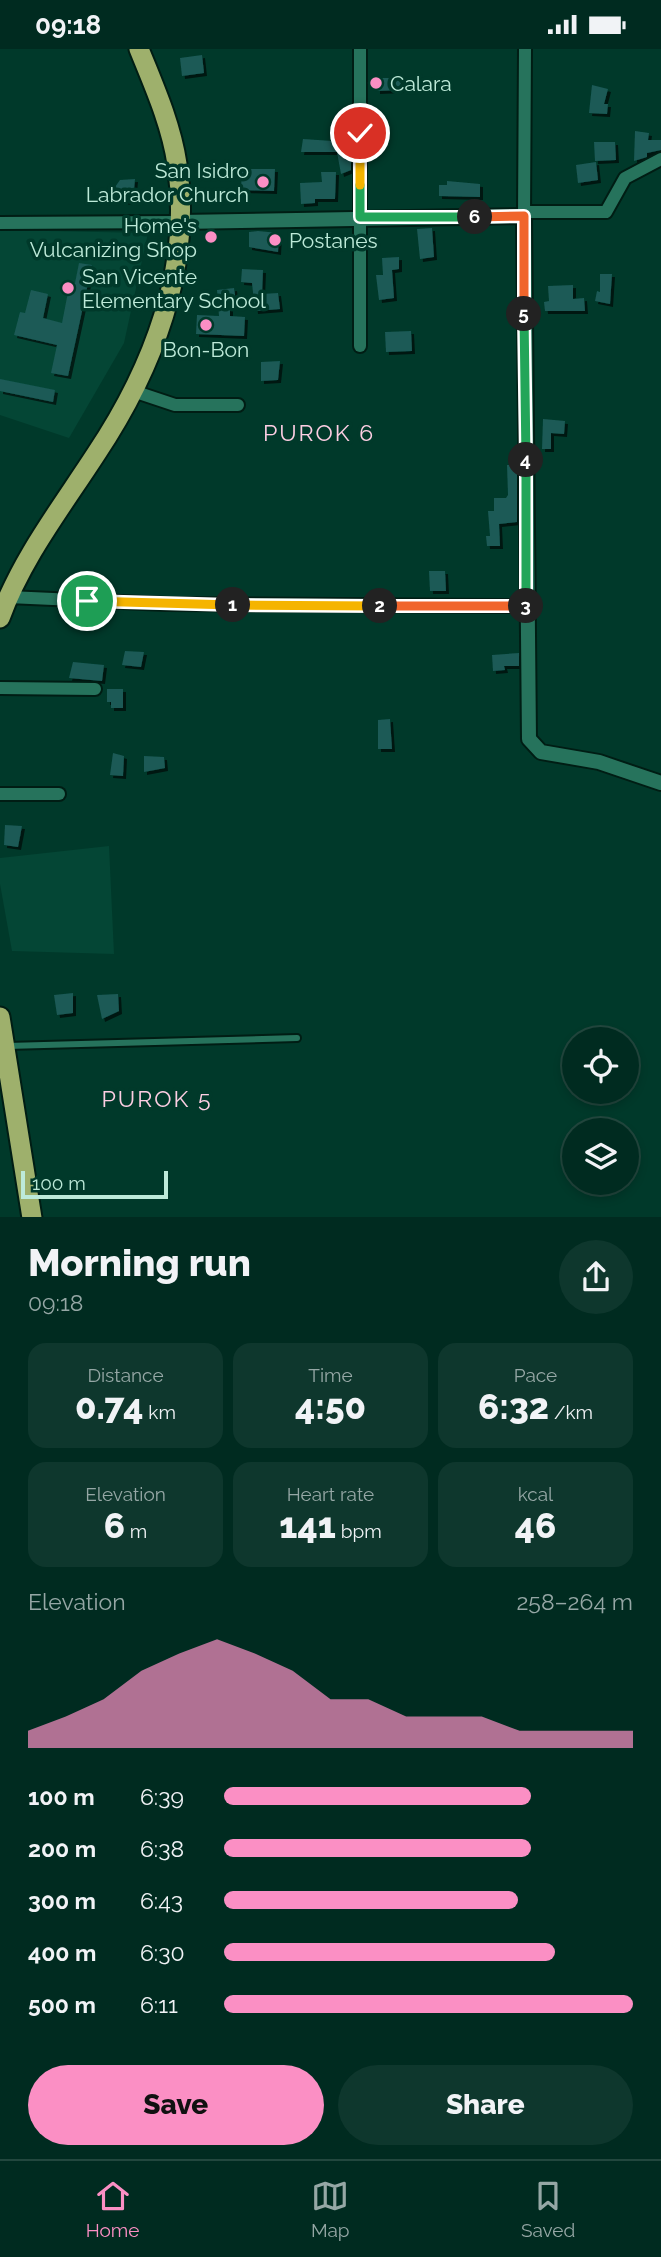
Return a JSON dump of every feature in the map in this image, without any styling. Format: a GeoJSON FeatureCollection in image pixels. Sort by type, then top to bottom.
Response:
{"type":"FeatureCollection","features":[{"type":"Feature","properties":{"kind":"highway"},"geometry":{"type":"LineString","coordinates":[[0,618],[38,540],[114,426],[133,391],[154,342],[172,286],[180,222],[177,163],[170,131],[139,49]]}},
{"type":"Feature","properties":{"kind":"highway"},"geometry":{"type":"LineString","coordinates":[[0,1017],[32,1217]]}},
{"type":"Feature","properties":{"kind":"street"},"geometry":{"type":"LineString","coordinates":[[360,49],[360,346]]}},
{"type":"Feature","properties":{"kind":"street"},"geometry":{"type":"LineString","coordinates":[[525,49],[527,727],[534,746],[541,752],[599,762],[661,783]]}},
{"type":"Feature","properties":{"kind":"street"},"geometry":{"type":"LineString","coordinates":[[0,223],[180,222],[606,212],[625,178],[661,159]]}},
{"type":"Feature","properties":{"kind":"street"},"geometry":{"type":"LineString","coordinates":[[133,391],[175,405],[238,404]]}},
{"type":"Feature","properties":{"kind":"street"},"geometry":{"type":"LineString","coordinates":[[8,597],[166,604],[527,606]]}},
{"type":"Feature","properties":{"kind":"street"},"geometry":{"type":"LineString","coordinates":[[0,688],[95,689]]}},
{"type":"Feature","properties":{"kind":"street"},"geometry":{"type":"LineString","coordinates":[[0,794],[58,794]]}},
{"type":"Feature","properties":{"kind":"lane"},"geometry":{"type":"LineString","coordinates":[[5,1046],[297,1038]]}},
{"type":"Feature","properties":{"kind":"shaded area","name":"San Vicente Elementary School"},"geometry":{"type":"Polygon","coordinates":[[[0,230],[148,233],[124,343],[69,438],[0,415],[0,230]]]}},
{"type":"Feature","properties":{"kind":"shaded area"},"geometry":{"type":"Polygon","coordinates":[[[109,846],[114,954],[12,951],[0,884],[0,858],[109,846]]]}},
{"type":"Feature","properties":{"kind":"building"},"geometry":{"type":"Polygon","coordinates":[[[202,55],[204,73],[182,76],[180,58],[202,55]]]}},
{"type":"Feature","properties":{"kind":"building"},"geometry":{"type":"Polygon","coordinates":[[[377,78],[401,78],[401,90],[377,91],[377,78]]]}},
{"type":"Feature","properties":{"kind":"building"},"geometry":{"type":"Polygon","coordinates":[[[592,85],[608,89],[604,104],[608,104],[607,114],[589,113],[592,85]]]}},
{"type":"Feature","properties":{"kind":"building"},"geometry":{"type":"Polygon","coordinates":[[[635,131],[649,133],[648,140],[661,140],[661,150],[647,153],[647,157],[634,161],[635,131]]]}},
{"type":"Feature","properties":{"kind":"building"},"geometry":{"type":"Polygon","coordinates":[[[303,139],[347,142],[345,160],[351,159],[351,170],[341,174],[337,152],[301,152],[303,139]]]}},
{"type":"Feature","properties":{"kind":"building"},"geometry":{"type":"Polygon","coordinates":[[[594,142],[615,142],[616,160],[595,161],[594,142]]]}},
{"type":"Feature","properties":{"kind":"building"},"geometry":{"type":"Polygon","coordinates":[[[596,162],[598,180],[578,183],[576,165],[596,162]]]}},
{"type":"Feature","properties":{"kind":"building"},"geometry":{"type":"Polygon","coordinates":[[[242,169],[275,169],[274,191],[241,190],[242,169]]]}},
{"type":"Feature","properties":{"kind":"building"},"geometry":{"type":"Polygon","coordinates":[[[321,172],[336,172],[335,199],[315,199],[315,203],[301,204],[300,183],[322,182],[321,172]]]}},
{"type":"Feature","properties":{"kind":"building"},"geometry":{"type":"Polygon","coordinates":[[[135,179],[133,201],[121,202],[121,191],[115,187],[120,180],[135,179]]]}},
{"type":"Feature","properties":{"kind":"building"},"geometry":{"type":"Polygon","coordinates":[[[447,181],[480,184],[480,197],[439,196],[439,185],[447,185],[447,181]]]}},
{"type":"Feature","properties":{"kind":"building"},"geometry":{"type":"Polygon","coordinates":[[[432,228],[434,257],[420,259],[417,229],[432,228]]]}},
{"type":"Feature","properties":{"kind":"building"},"geometry":{"type":"Polygon","coordinates":[[[249,232],[279,233],[278,252],[249,247],[249,232]]]}},
{"type":"Feature","properties":{"kind":"building"},"geometry":{"type":"Polygon","coordinates":[[[399,257],[399,269],[392,270],[394,298],[379,300],[376,275],[383,275],[382,258],[399,257]]]}},
{"type":"Feature","properties":{"kind":"building"},"geometry":{"type":"Polygon","coordinates":[[[79,263],[92,265],[68,376],[51,373],[57,345],[14,335],[20,312],[25,313],[31,290],[48,294],[43,318],[62,323],[70,282],[75,283],[79,263]]]}},
{"type":"Feature","properties":{"kind":"building"},"geometry":{"type":"Polygon","coordinates":[[[242,269],[263,270],[262,294],[278,293],[280,309],[255,311],[252,283],[241,282],[242,269]]]}},
{"type":"Feature","properties":{"kind":"building"},"geometry":{"type":"Polygon","coordinates":[[[600,274],[612,274],[610,304],[595,301],[597,291],[600,292],[600,274]]]}},
{"type":"Feature","properties":{"kind":"building"},"geometry":{"type":"Polygon","coordinates":[[[573,285],[573,299],[584,298],[585,311],[545,311],[544,302],[549,301],[548,286],[573,285]]]}},
{"type":"Feature","properties":{"kind":"building"},"geometry":{"type":"Polygon","coordinates":[[[234,288],[236,302],[230,303],[230,316],[245,317],[244,336],[196,334],[197,315],[219,316],[217,290],[234,288]]]}},
{"type":"Feature","properties":{"kind":"building"},"geometry":{"type":"Polygon","coordinates":[[[411,331],[412,351],[386,352],[385,332],[411,331]]]}},
{"type":"Feature","properties":{"kind":"building"},"geometry":{"type":"Polygon","coordinates":[[[280,361],[278,380],[261,381],[261,362],[280,361]]]}},
{"type":"Feature","properties":{"kind":"building"},"geometry":{"type":"Polygon","coordinates":[[[0,379],[55,390],[53,402],[0,391],[0,379]]]}},
{"type":"Feature","properties":{"kind":"building"},"geometry":{"type":"Polygon","coordinates":[[[543,419],[565,421],[564,434],[551,433],[551,449],[542,449],[543,419]]]}},
{"type":"Feature","properties":{"kind":"building"},"geometry":{"type":"Polygon","coordinates":[[[507,465],[517,465],[517,522],[499,524],[500,546],[487,546],[486,536],[490,536],[488,511],[494,511],[494,498],[506,498],[508,495],[507,465]]]}},
{"type":"Feature","properties":{"kind":"building"},"geometry":{"type":"Polygon","coordinates":[[[429,571],[445,571],[446,591],[430,591],[429,571]]]}},
{"type":"Feature","properties":{"kind":"building"},"geometry":{"type":"Polygon","coordinates":[[[125,651],[144,652],[141,667],[122,665],[125,651]]]}},
{"type":"Feature","properties":{"kind":"building"},"geometry":{"type":"Polygon","coordinates":[[[519,653],[519,666],[504,666],[505,670],[493,671],[492,655],[519,653]]]}},
{"type":"Feature","properties":{"kind":"building"},"geometry":{"type":"Polygon","coordinates":[[[73,662],[104,665],[102,681],[69,678],[73,662]]]}},
{"type":"Feature","properties":{"kind":"building"},"geometry":{"type":"Polygon","coordinates":[[[107,689],[123,689],[123,708],[111,708],[111,702],[107,702],[107,689]]]}},
{"type":"Feature","properties":{"kind":"building"},"geometry":{"type":"Polygon","coordinates":[[[390,719],[392,749],[378,749],[378,720],[390,719]]]}},
{"type":"Feature","properties":{"kind":"building"},"geometry":{"type":"Polygon","coordinates":[[[113,753],[124,756],[123,776],[110,775],[113,753]]]}},
{"type":"Feature","properties":{"kind":"building"},"geometry":{"type":"Polygon","coordinates":[[[144,756],[164,757],[165,768],[144,772],[144,756]]]}},
{"type":"Feature","properties":{"kind":"building"},"geometry":{"type":"Polygon","coordinates":[[[5,825],[22,826],[18,847],[4,845],[5,825]]]}},
{"type":"Feature","properties":{"kind":"building"},"geometry":{"type":"Polygon","coordinates":[[[73,993],[73,1013],[57,1015],[54,995],[73,993]]]}},
{"type":"Feature","properties":{"kind":"building"},"geometry":{"type":"Polygon","coordinates":[[[118,994],[119,1011],[102,1019],[97,995],[118,994]]]}},
{"type":"Feature","properties":{"kind":"place","name":"Calara"},"geometry":{"type":"Point","coordinates":[376,83]}},
{"type":"Feature","properties":{"kind":"place","name":"San Isidro Labrador Church"},"geometry":{"type":"Point","coordinates":[263,182]}},
{"type":"Feature","properties":{"kind":"place","name":"Home's Vulcanizing Shop"},"geometry":{"type":"Point","coordinates":[211,237]}},
{"type":"Feature","properties":{"kind":"place","name":"Postanes"},"geometry":{"type":"Point","coordinates":[275,240]}},
{"type":"Feature","properties":{"kind":"place","name":"San Vicente Elementary School"},"geometry":{"type":"Point","coordinates":[68,288]}},
{"type":"Feature","properties":{"kind":"place","name":"Bon-Bon"},"geometry":{"type":"Point","coordinates":[206,325]}},
{"type":"Feature","properties":{"kind":"district","name":"PUROK 6"},"geometry":{"type":"Point","coordinates":[319,432]}},
{"type":"Feature","properties":{"kind":"district","name":"PUROK 5"},"geometry":{"type":"Point","coordinates":[157,1098]}},
{"type":"Feature","properties":{"kind":"route"},"geometry":{"type":"LineString","coordinates":[[87,601],[339,606],[527,606],[524,216],[360,217],[360,133]]}}]}
